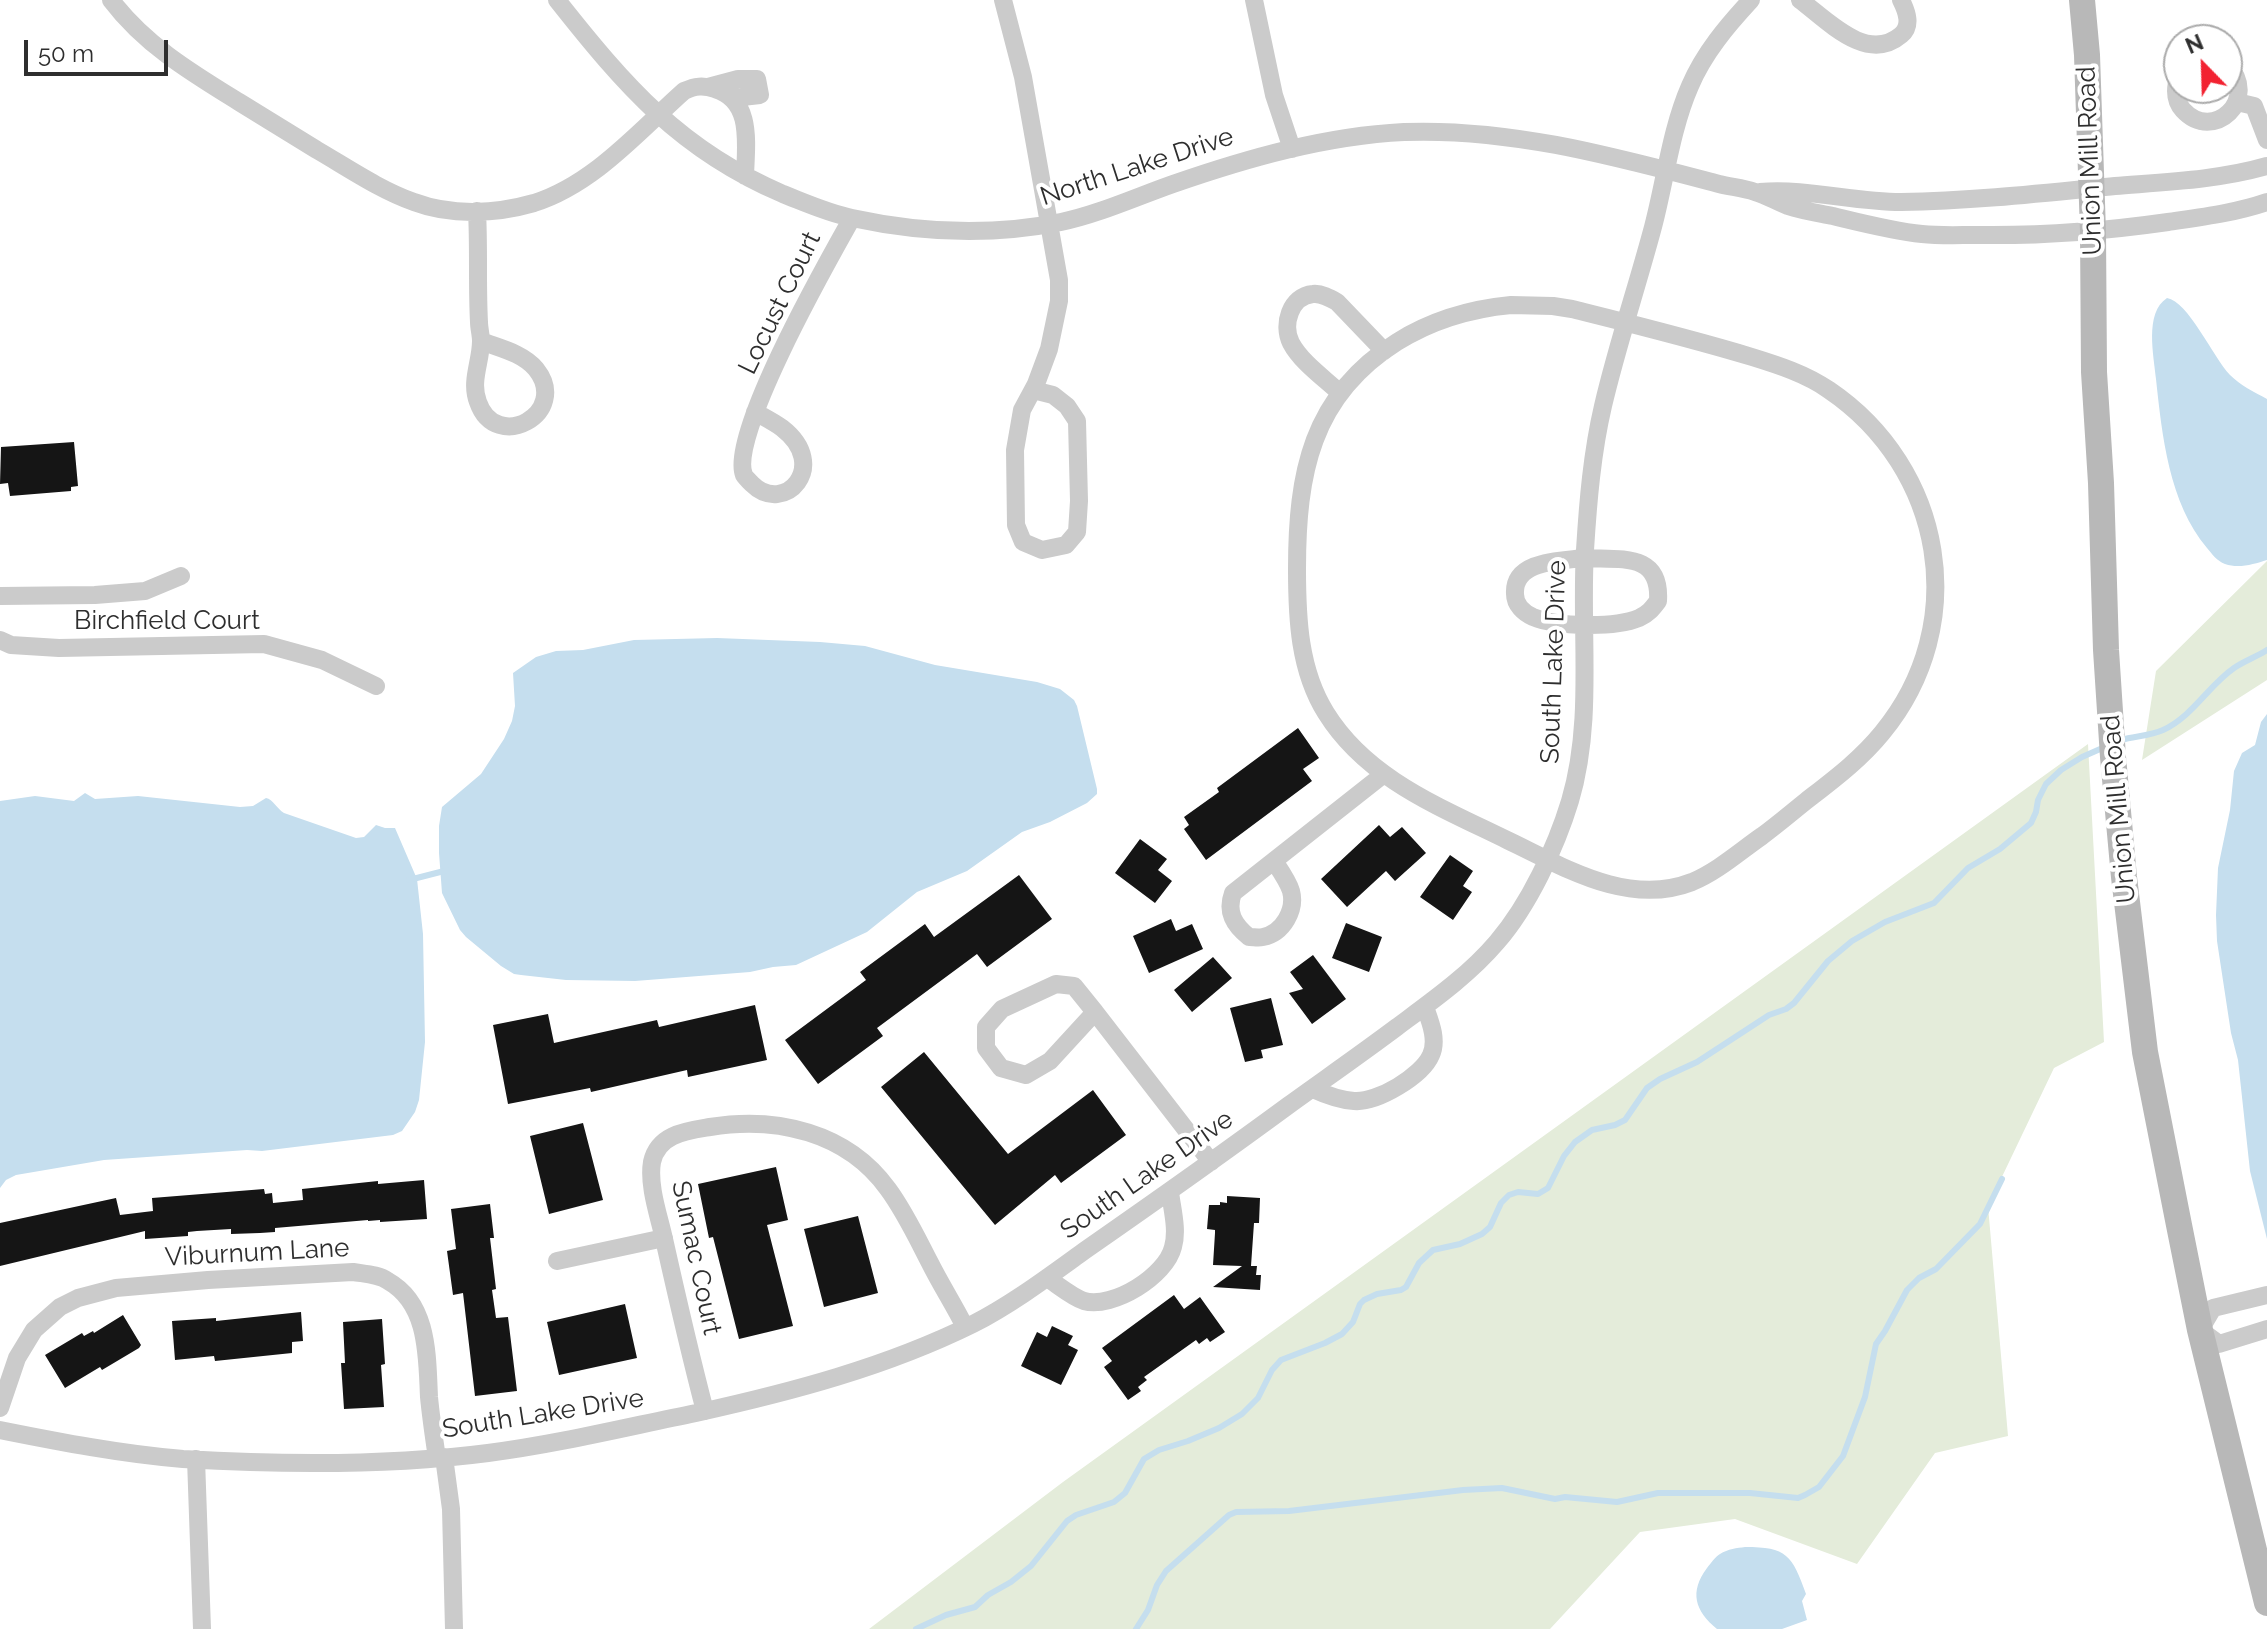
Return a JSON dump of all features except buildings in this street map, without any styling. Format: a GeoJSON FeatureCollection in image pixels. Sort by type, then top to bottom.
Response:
{"type":"FeatureCollection","features":[{"type":"Feature","properties":{"kind":"street"},"geometry":{"type":"LineString","coordinates":[[111,0],[143,37],[188,71],[343,165],[414,202],[460,212],[485,212],[522,205],[558,192],[600,167],[684,91],[695,86],[721,91],[733,98],[741,110],[745,124],[745,176]]}},
{"type":"Feature","properties":{"kind":"street","name":"North Lake Drive"},"geometry":{"type":"LineString","coordinates":[[557,0],[612,68],[658,114],[698,147],[745,176],[800,201],[852,218],[909,228],[946,231],[1022,229],[1095,212],[1244,160],[1322,142],[1401,132],[1483,134],[1565,146],[1757,192],[1786,205],[1921,234],[2025,236],[2093,232],[2201,217],[2267,202]]}},
{"type":"Feature","properties":{"kind":"street"},"geometry":{"type":"LineString","coordinates":[[1003,0],[1020,62],[1057,261],[1059,301],[1049,349],[1022,410],[1015,450],[1016,525],[1023,542],[1042,550],[1066,545],[1077,532],[1077,421],[1067,406],[1053,395],[1033,390]]}},
{"type":"Feature","properties":{"kind":"street"},"geometry":{"type":"LineString","coordinates":[[1254,0],[1274,95],[1292,149]]}},
{"type":"Feature","properties":{"kind":"street","name":"South Lake Drive"},"geometry":{"type":"LineString","coordinates":[[0,1430],[99,1448],[196,1459],[314,1463],[441,1458],[525,1447],[705,1411],[858,1371],[965,1327],[1047,1278],[1313,1089],[1468,972],[1497,942],[1522,908],[1560,833],[1573,793],[1580,752],[1584,558],[1590,481],[1602,408],[1690,85],[1717,39],[1751,0]]}},
{"type":"Feature","properties":{"kind":"street"},"geometry":{"type":"LineString","coordinates":[[1800,0],[1850,37],[1869,45],[1889,42],[1906,30],[1908,22],[1901,0]]}},
{"type":"Feature","properties":{"kind":"street","name":"Union Mill Road"},"geometry":{"type":"LineString","coordinates":[[2082,0],[2087,55],[2094,372],[2111,730],[2123,862],[2145,1052],[2200,1330],[2267,1603]]}},
{"type":"Feature","properties":{"kind":"street"},"geometry":{"type":"LineString","coordinates":[[708,87],[738,79],[757,79],[760,95],[733,98]]}},
{"type":"Feature","properties":{"kind":"street"},"geometry":{"type":"LineString","coordinates":[[2179,104],[2194,119],[2204,121],[2224,117],[2253,101],[2267,140]]}},
{"type":"Feature","properties":{"kind":"street","name":"North Lake Drive"},"geometry":{"type":"LineString","coordinates":[[1757,192],[1786,190],[1900,202],[1950,200],[2092,189],[2228,174],[2267,166]]}},
{"type":"Feature","properties":{"kind":"street"},"geometry":{"type":"LineString","coordinates":[[477,211],[481,341],[475,384],[478,402],[487,417],[503,426],[521,426],[536,417],[544,399],[545,386],[536,369],[522,358],[481,341]]}},
{"type":"Feature","properties":{"kind":"street","name":"Locust Court"},"geometry":{"type":"LineString","coordinates":[[755,412],[790,332],[852,218]]}},
{"type":"Feature","properties":{"kind":"street"},"geometry":{"type":"LineString","coordinates":[[1340,393],[1292,347],[1287,334],[1287,320],[1302,297],[1314,294],[1337,302],[1384,351]]}},
{"type":"Feature","properties":{"kind":"street"},"geometry":{"type":"LineString","coordinates":[[1553,306],[1724,347],[1777,364],[1826,387],[1869,422],[1902,464],[1914,487],[1930,535],[1936,586],[1931,638],[1913,686],[1884,731],[1844,772],[1713,871],[1692,882],[1648,891],[1606,883],[1547,859],[1440,808],[1384,774],[1356,752],[1325,712],[1313,689],[1300,635],[1297,575],[1302,485],[1319,430],[1340,393],[1367,362],[1384,351],[1437,321],[1487,307],[1553,306]]}},
{"type":"Feature","properties":{"kind":"street"},"geometry":{"type":"LineString","coordinates":[[1584,558],[1639,562],[1656,577],[1658,601],[1638,619],[1609,623],[1556,622],[1532,616],[1520,609],[1514,599],[1515,586],[1530,567],[1584,558]]}},
{"type":"Feature","properties":{"kind":"street"},"geometry":{"type":"LineString","coordinates":[[0,596],[145,591],[181,576]]}},
{"type":"Feature","properties":{"kind":"street","name":"Birchfield Court"},"geometry":{"type":"LineString","coordinates":[[0,640],[11,645],[59,648],[264,644],[322,660],[376,686]]}},
{"type":"Feature","properties":{"kind":"street"},"geometry":{"type":"LineString","coordinates":[[1274,861],[1384,774]]}},
{"type":"Feature","properties":{"kind":"street"},"geometry":{"type":"LineString","coordinates":[[1095,1012],[1050,1061],[1026,1075],[1001,1068],[986,1048],[986,1027],[1002,1009],[1056,984],[1074,986],[1095,1012],[1211,1162]]}},
{"type":"Feature","properties":{"kind":"street"},"geometry":{"type":"LineString","coordinates":[[1313,1089],[1357,1102],[1374,1099],[1407,1080],[1431,1056],[1434,1043],[1425,1007]]}},
{"type":"Feature","properties":{"kind":"street","name":"Sumac Court"},"geometry":{"type":"LineString","coordinates":[[705,1411],[651,1174],[652,1159],[670,1136],[723,1125],[763,1123],[803,1130],[841,1145],[858,1156],[887,1188],[965,1327]]}},
{"type":"Feature","properties":{"kind":"street"},"geometry":{"type":"LineString","coordinates":[[1047,1278],[1083,1300],[1101,1302],[1119,1298],[1152,1277],[1165,1264],[1173,1248],[1175,1230],[1170,1192]]}},
{"type":"Feature","properties":{"kind":"street"},"geometry":{"type":"LineString","coordinates":[[557,1261],[664,1238]]}},
{"type":"Feature","properties":{"kind":"street","name":"Viburnum Lane"},"geometry":{"type":"LineString","coordinates":[[0,1408],[17,1358],[34,1330],[60,1307],[97,1291],[353,1272],[388,1280],[412,1303],[424,1334],[431,1414],[451,1509],[454,1629]]}},
{"type":"Feature","properties":{"kind":"street"},"geometry":{"type":"LineString","coordinates":[[2267,1295],[2213,1308],[2200,1330],[2219,1344],[2267,1329]]}},
{"type":"Feature","properties":{"kind":"street"},"geometry":{"type":"LineString","coordinates":[[196,1459],[202,1629]]}},
{"type":"Feature","properties":{"kind":"green space"},"geometry":{"type":"Polygon","coordinates":[[[2267,561],[2267,680],[2142,760],[2156,671],[2267,561]]]}},
{"type":"Feature","properties":{"kind":"green space"},"geometry":{"type":"Polygon","coordinates":[[[2088,744],[2104,1042],[2054,1068],[1988,1206],[2008,1436],[1935,1453],[1857,1564],[1735,1519],[1640,1532],[1550,1629],[869,1629],[1063,1482],[2088,744]]]}},
{"type":"Feature","properties":{"kind":"water"},"geometry":{"type":"Polygon","coordinates":[[[2167,298],[2175,301],[2192,319],[2230,375],[2267,399],[2267,560],[2241,566],[2220,561],[2194,530],[2176,490],[2165,445],[2153,347],[2155,314],[2167,298]]]}},
{"type":"Feature","properties":{"kind":"water"},"geometry":{"type":"Polygon","coordinates":[[[717,638],[865,646],[935,665],[1037,682],[1060,689],[1077,706],[1097,794],[1087,803],[1050,822],[1022,832],[967,871],[917,892],[867,932],[796,965],[750,972],[635,981],[566,980],[521,975],[501,966],[460,930],[442,893],[439,826],[442,807],[481,774],[504,739],[515,706],[513,673],[536,657],[556,651],[583,650],[634,640],[717,638]]]}},
{"type":"Feature","properties":{"kind":"water"},"geometry":{"type":"Polygon","coordinates":[[[2267,714],[2267,1239],[2250,1171],[2238,1060],[2217,941],[2216,915],[2218,868],[2230,810],[2234,771],[2242,753],[2255,745],[2261,722],[2267,714]]]}},
{"type":"Feature","properties":{"kind":"water"},"geometry":{"type":"Polygon","coordinates":[[[85,793],[95,799],[138,796],[240,807],[253,806],[266,798],[284,813],[356,838],[364,837],[376,825],[395,828],[417,879],[423,934],[425,1042],[419,1100],[402,1131],[393,1135],[262,1151],[104,1160],[16,1175],[6,1180],[0,1188],[0,801],[35,796],[74,801],[85,793]]]}},
{"type":"Feature","properties":{"kind":"water"},"geometry":{"type":"Polygon","coordinates":[[[1745,1547],[1770,1549],[1792,1562],[1806,1594],[1802,1601],[1807,1620],[1782,1629],[1717,1629],[1704,1615],[1696,1593],[1701,1577],[1720,1554],[1745,1547]]]}},
{"type":"Feature","properties":{"kind":"waterway"},"geometry":{"type":"LineString","coordinates":[[2121,740],[2158,732],[2174,724],[2225,675],[2267,650]]}},
{"type":"Feature","properties":{"kind":"waterway"},"geometry":{"type":"LineString","coordinates":[[916,1629],[946,1615],[975,1607],[988,1595],[1011,1582],[1031,1566],[1067,1521],[1114,1502],[1125,1493],[1144,1459],[1159,1450],[1219,1428],[1242,1414],[1258,1398],[1272,1370],[1281,1360],[1342,1334],[1353,1322],[1364,1300],[1406,1287],[1419,1263],[1433,1250],[1460,1244],[1482,1234],[1490,1227],[1501,1203],[1509,1195],[1518,1192],[1538,1194],[1548,1188],[1575,1142],[1592,1130],[1625,1120],[1647,1088],[1697,1062],[1769,1015],[1786,1009],[1828,961],[1852,941],[1885,922],[1934,903],[1968,868],[2000,849],[2031,823],[2046,784],[2061,770],[2107,746]]}},
{"type":"Feature","properties":{"kind":"waterway"},"geometry":{"type":"LineString","coordinates":[[409,880],[448,870]]}},
{"type":"Feature","properties":{"kind":"waterway"},"geometry":{"type":"LineString","coordinates":[[1136,1629],[1166,1571],[1236,1512],[1289,1511],[1502,1488],[1555,1499],[1565,1497],[1617,1502],[1658,1493],[1750,1493],[1798,1498],[1805,1495],[1819,1487],[1843,1456],[1865,1397],[1876,1344],[1907,1290],[1919,1278],[1936,1269],[1980,1224],[2002,1179]]}}]}
